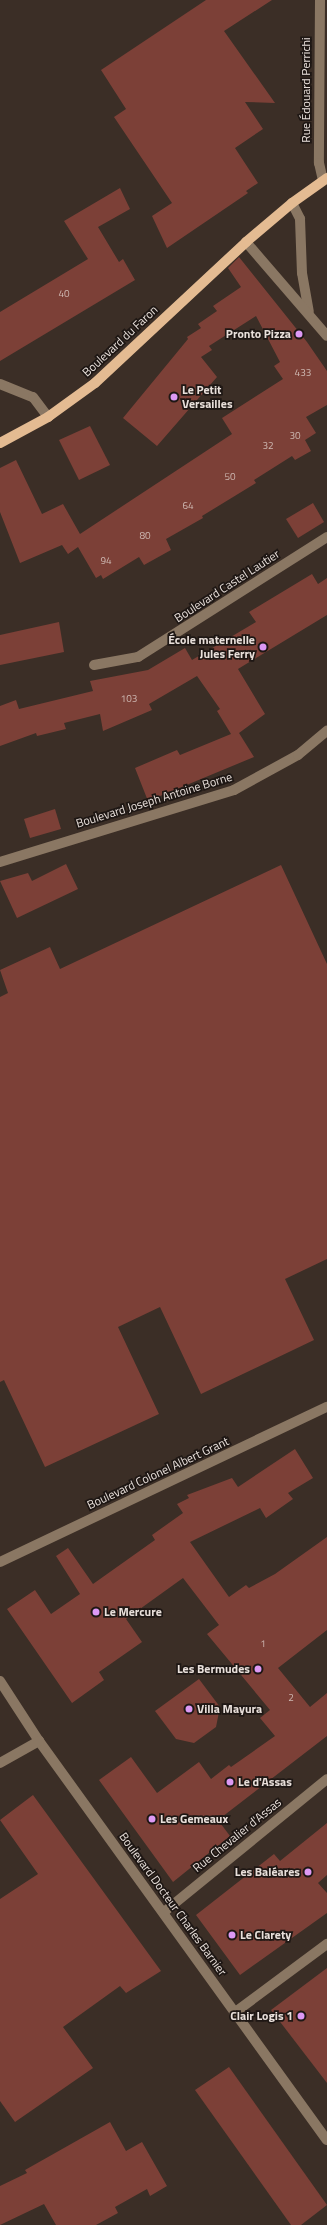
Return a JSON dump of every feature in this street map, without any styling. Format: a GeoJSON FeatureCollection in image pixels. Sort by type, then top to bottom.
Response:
{"type":"FeatureCollection","features":[{"type":"Feature","properties":{"kind":"main road","name":"Boulevard du Faron"},"geometry":{"type":"LineString","coordinates":[[0,443],[48,417],[95,383],[246,242],[292,203],[325,179]]}},
{"type":"Feature","properties":{"kind":"street","name":"Rue Édouard Perrichi"},"geometry":{"type":"LineString","coordinates":[[320,0],[319,163],[325,179]]}},
{"type":"Feature","properties":{"kind":"street"},"geometry":{"type":"LineString","coordinates":[[292,203],[300,219],[302,273],[310,315]]}},
{"type":"Feature","properties":{"kind":"street"},"geometry":{"type":"LineString","coordinates":[[246,242],[327,336]]}},
{"type":"Feature","properties":{"kind":"street"},"geometry":{"type":"LineString","coordinates":[[0,384],[33,397],[48,417]]}},
{"type":"Feature","properties":{"kind":"street","name":"Boulevard Castel Lautier"},"geometry":{"type":"LineString","coordinates":[[94,665],[138,657],[327,537]]}},
{"type":"Feature","properties":{"kind":"street","name":"Boulevard Joseph Antoine Borne"},"geometry":{"type":"LineString","coordinates":[[0,862],[234,790],[298,755],[327,731]]}},
{"type":"Feature","properties":{"kind":"street","name":"Boulevard Colonel Albert Grant"},"geometry":{"type":"LineString","coordinates":[[0,1562],[327,1407]]}},
{"type":"Feature","properties":{"kind":"street","name":"Boulevard Docteur Charles Barnier"},"geometry":{"type":"LineString","coordinates":[[0,1681],[39,1741],[164,1912],[234,2013],[327,2140]]}},
{"type":"Feature","properties":{"kind":"street"},"geometry":{"type":"LineString","coordinates":[[0,1763],[39,1741]]}},
{"type":"Feature","properties":{"kind":"street","name":"Rue Chevalier d'Assas"},"geometry":{"type":"LineString","coordinates":[[164,1912],[327,1779]]}},
{"type":"Feature","properties":{"kind":"street"},"geometry":{"type":"LineString","coordinates":[[234,2013],[327,1944]]}},
{"type":"Feature","properties":{"kind":"building"},"geometry":{"type":"Polygon","coordinates":[[[206,0],[272,0],[224,31],[275,103],[245,102],[263,129],[235,148],[258,183],[246,191],[248,193],[167,248],[152,216],[172,203],[114,117],[126,109],[101,70],[206,0]]]}},
{"type":"Feature","properties":{"kind":"building"},"geometry":{"type":"Polygon","coordinates":[[[120,188],[130,209],[98,227],[119,262],[123,259],[135,280],[0,361],[0,312],[88,259],[64,221],[120,188]]]}},
{"type":"Feature","properties":{"kind":"building"},"geometry":{"type":"Polygon","coordinates":[[[239,257],[307,342],[327,371],[327,405],[306,417],[316,433],[305,440],[311,451],[295,460],[292,456],[254,480],[256,483],[202,516],[203,518],[166,539],[171,550],[144,565],[139,557],[103,579],[101,575],[96,578],[78,547],[68,554],[62,545],[20,563],[0,512],[0,468],[16,460],[42,514],[63,504],[80,534],[232,434],[222,418],[283,379],[274,366],[280,362],[256,316],[209,346],[212,350],[201,357],[217,377],[157,446],[123,418],[188,339],[187,337],[201,328],[198,324],[217,311],[213,306],[241,287],[228,268],[239,257]]]}},
{"type":"Feature","properties":{"kind":"building"},"geometry":{"type":"Polygon","coordinates":[[[90,426],[110,465],[79,480],[59,440],[90,426]]]}},
{"type":"Feature","properties":{"kind":"building"},"geometry":{"type":"Polygon","coordinates":[[[313,503],[324,522],[298,538],[286,519],[313,503]]]}},
{"type":"Feature","properties":{"kind":"building"},"geometry":{"type":"Polygon","coordinates":[[[312,574],[318,584],[327,578],[327,615],[238,669],[265,714],[239,733],[254,757],[148,801],[135,768],[177,750],[180,755],[231,734],[217,711],[220,709],[197,676],[149,704],[152,710],[103,731],[100,714],[64,723],[66,729],[37,736],[36,733],[0,746],[0,706],[16,700],[19,709],[93,691],[90,681],[148,670],[185,648],[192,660],[256,622],[249,612],[312,574]]]}},
{"type":"Feature","properties":{"kind":"building"},"geometry":{"type":"Polygon","coordinates":[[[59,622],[64,652],[0,665],[0,635],[59,622]]]}},
{"type":"Feature","properties":{"kind":"building"},"geometry":{"type":"Polygon","coordinates":[[[55,809],[61,829],[30,838],[24,819],[55,809]]]}},
{"type":"Feature","properties":{"kind":"building"},"geometry":{"type":"Polygon","coordinates":[[[66,864],[78,889],[17,918],[0,881],[28,873],[32,881],[66,864]]]}},
{"type":"Feature","properties":{"kind":"building"},"geometry":{"type":"Polygon","coordinates":[[[281,865],[327,964],[327,1259],[285,1279],[314,1340],[201,1394],[160,1307],[118,1327],[159,1414],[45,1467],[4,1380],[0,1382],[0,997],[8,993],[0,970],[50,947],[60,969],[281,865]]]}},
{"type":"Feature","properties":{"kind":"building"},"geometry":{"type":"Polygon","coordinates":[[[295,1449],[313,1478],[288,1493],[293,1499],[266,1518],[260,1508],[190,1542],[229,1597],[246,1585],[249,1588],[275,1574],[327,1537],[327,1630],[278,1668],[310,1707],[327,1693],[327,1736],[218,1820],[230,1836],[173,1882],[99,1780],[131,1757],[157,1793],[199,1762],[211,1779],[229,1765],[231,1767],[275,1736],[260,1718],[270,1710],[207,1634],[219,1625],[183,1578],[126,1619],[142,1642],[99,1672],[104,1680],[72,1703],[7,1609],[35,1590],[51,1614],[80,1594],[56,1556],[68,1548],[93,1584],[155,1540],[152,1535],[183,1513],[177,1504],[189,1498],[187,1495],[232,1478],[238,1487],[295,1449]]]}},
{"type":"Feature","properties":{"kind":"building","name":"Villa Mayura"},"geometry":{"type":"Polygon","coordinates":[[[199,1679],[220,1707],[216,1727],[194,1743],[176,1739],[155,1711],[199,1679]]]}},
{"type":"Feature","properties":{"kind":"building"},"geometry":{"type":"Polygon","coordinates":[[[33,1795],[161,1971],[126,1993],[120,1986],[63,2027],[93,2068],[15,2122],[0,2101],[0,1899],[38,1874],[0,1820],[33,1795]]]}},
{"type":"Feature","properties":{"kind":"building"},"geometry":{"type":"Polygon","coordinates":[[[327,1823],[327,1875],[318,1883],[327,1893],[327,1913],[240,1975],[196,1915],[274,1854],[280,1861],[327,1823]]]}},
{"type":"Feature","properties":{"kind":"building","name":"Clair Logis 1"},"geometry":{"type":"Polygon","coordinates":[[[327,1968],[327,2083],[271,2010],[327,1968]]]}},
{"type":"Feature","properties":{"kind":"building"},"geometry":{"type":"Polygon","coordinates":[[[229,2067],[327,2205],[301,2225],[291,2225],[195,2090],[229,2067]]]}},
{"type":"Feature","properties":{"kind":"building"},"geometry":{"type":"Polygon","coordinates":[[[110,2122],[126,2151],[142,2142],[167,2186],[150,2196],[147,2189],[115,2207],[118,2213],[96,2225],[56,2225],[44,2204],[0,2225],[0,2186],[27,2173],[25,2170],[110,2122]]]}},
{"type":"Feature","properties":{"kind":"place","name":"Pronto Pizza"},"geometry":{"type":"Point","coordinates":[299,334]}},
{"type":"Feature","properties":{"kind":"place","name":"Le Petit Versailles"},"geometry":{"type":"Point","coordinates":[174,397]}},
{"type":"Feature","properties":{"kind":"place","name":"École maternelle Jules Ferry"},"geometry":{"type":"Point","coordinates":[263,647]}},
{"type":"Feature","properties":{"kind":"place","name":"Le Mercure"},"geometry":{"type":"Point","coordinates":[96,1612]}},
{"type":"Feature","properties":{"kind":"place","name":"Les Bermudes"},"geometry":{"type":"Point","coordinates":[258,1669]}},
{"type":"Feature","properties":{"kind":"place","name":"Villa Mayura"},"geometry":{"type":"Point","coordinates":[189,1709]}},
{"type":"Feature","properties":{"kind":"place","name":"Le d'Assas"},"geometry":{"type":"Point","coordinates":[230,1782]}},
{"type":"Feature","properties":{"kind":"place","name":"Les Gemeaux"},"geometry":{"type":"Point","coordinates":[152,1819]}},
{"type":"Feature","properties":{"kind":"place","name":"Les Baléares"},"geometry":{"type":"Point","coordinates":[308,1872]}},
{"type":"Feature","properties":{"kind":"place","name":"Le Clarety"},"geometry":{"type":"Point","coordinates":[232,1935]}},
{"type":"Feature","properties":{"kind":"place","name":"Clair Logis 1"},"geometry":{"type":"Point","coordinates":[301,2016]}}]}
